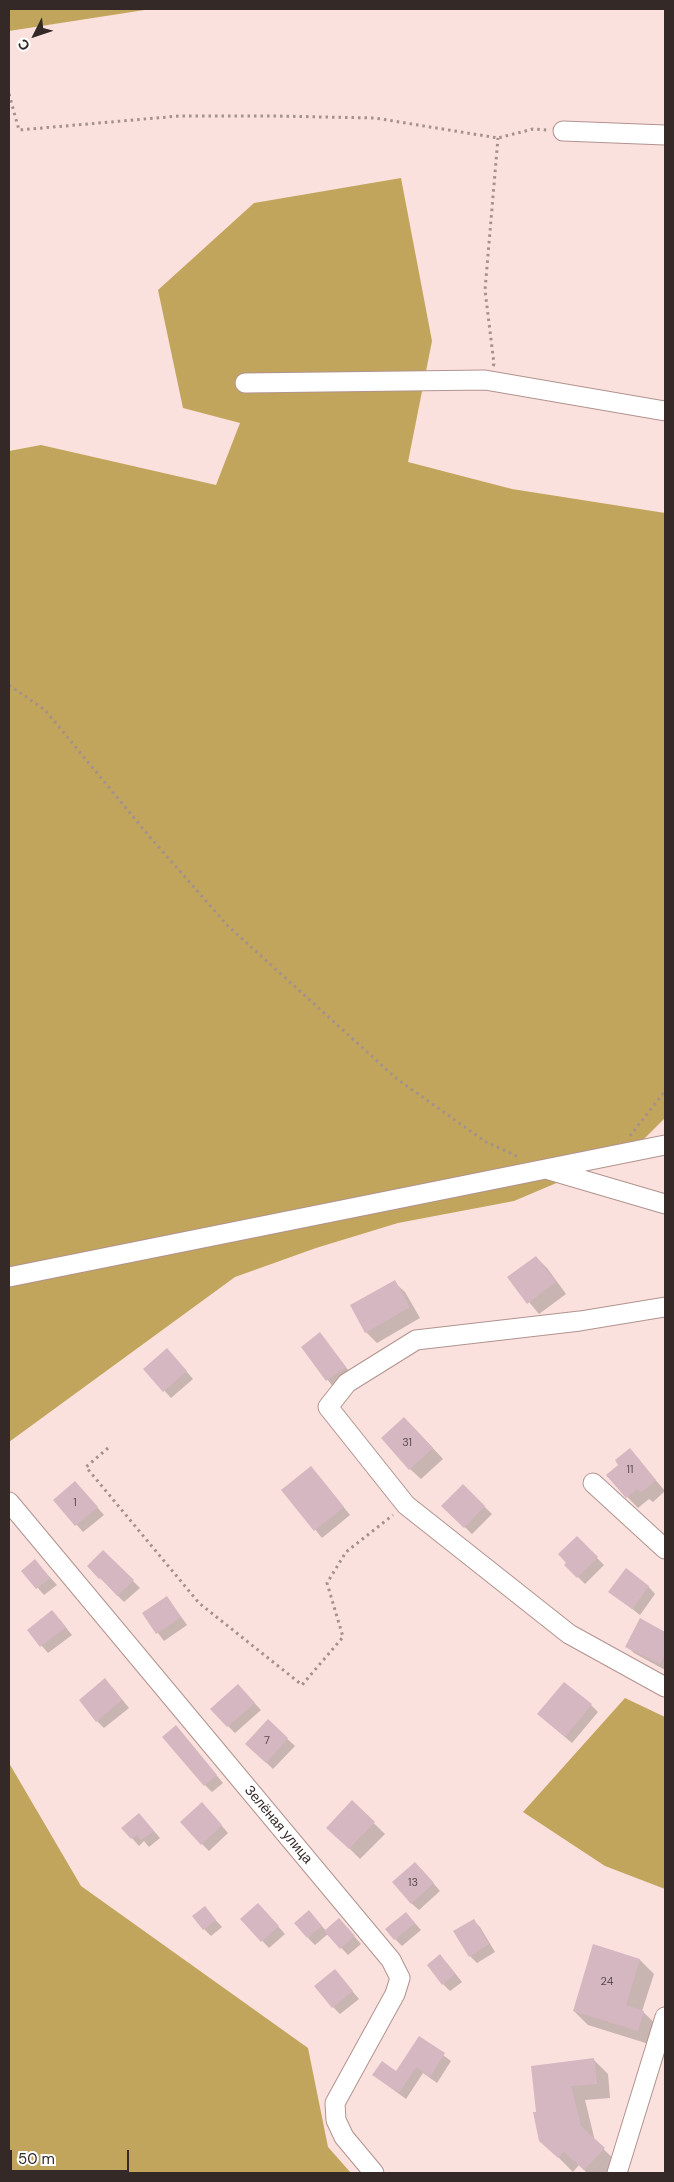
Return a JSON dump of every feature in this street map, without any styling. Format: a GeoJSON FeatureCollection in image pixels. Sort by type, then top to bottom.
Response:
{"type":"FeatureCollection","features":[{"type":"Feature","properties":{"kind":"street"},"geometry":{"type":"LineString","coordinates":[[563,130],[665,134]]}},
{"type":"Feature","properties":{"kind":"street"},"geometry":{"type":"LineString","coordinates":[[245,383],[485,380],[665,411]]}},
{"type":"Feature","properties":{"kind":"street"},"geometry":{"type":"LineString","coordinates":[[9,1277],[665,1145]]}},
{"type":"Feature","properties":{"kind":"street"},"geometry":{"type":"LineString","coordinates":[[547,1169],[664,1206]]}},
{"type":"Feature","properties":{"kind":"street"},"geometry":{"type":"LineString","coordinates":[[665,1306],[580,1322],[416,1340],[347,1384],[328,1407],[406,1505],[570,1634],[665,1687]]}},
{"type":"Feature","properties":{"kind":"street"},"geometry":{"type":"LineString","coordinates":[[593,1483],[665,1549]]}},
{"type":"Feature","properties":{"kind":"street","name":"Зелёная улица"},"geometry":{"type":"LineString","coordinates":[[9,1502],[392,1960],[400,1978],[395,1994],[336,2103],[336,2120],[344,2138],[374,2173]]}},
{"type":"Feature","properties":{"kind":"street"},"geometry":{"type":"LineString","coordinates":[[617,2173],[665,2017]]}},
{"type":"Feature","properties":{"kind":"path"},"geometry":{"type":"LineString","coordinates":[[9,94],[19,130],[179,116],[375,118],[498,138],[533,129],[563,130]]}},
{"type":"Feature","properties":{"kind":"path"},"geometry":{"type":"LineString","coordinates":[[485,380],[494,364],[485,290],[498,138]]}},
{"type":"Feature","properties":{"kind":"path"},"geometry":{"type":"LineString","coordinates":[[9,685],[46,710],[149,836],[228,926],[397,1079],[486,1142],[521,1158]]}},
{"type":"Feature","properties":{"kind":"path"},"geometry":{"type":"LineString","coordinates":[[616,1154],[665,1091]]}},
{"type":"Feature","properties":{"kind":"path"},"geometry":{"type":"LineString","coordinates":[[108,1448],[86,1468],[199,1603],[302,1685],[343,1637],[327,1583],[346,1552],[406,1505]]}},
{"type":"Feature","properties":{"kind":"shaded area"},"geometry":{"type":"Polygon","coordinates":[[[9,9],[151,9],[9,31],[9,9]]]}},
{"type":"Feature","properties":{"kind":"shaded area"},"geometry":{"type":"Polygon","coordinates":[[[401,178],[432,341],[408,462],[512,489],[665,513],[665,1118],[632,1151],[514,1201],[398,1223],[316,1248],[235,1277],[9,1442],[9,451],[41,445],[216,485],[240,423],[183,408],[158,290],[254,203],[401,178]]]}},
{"type":"Feature","properties":{"kind":"shaded area"},"geometry":{"type":"Polygon","coordinates":[[[625,1698],[665,1717],[665,1889],[605,1866],[523,1812],[625,1698]]]}},
{"type":"Feature","properties":{"kind":"shaded area"},"geometry":{"type":"Polygon","coordinates":[[[9,1763],[81,1886],[308,2048],[328,2147],[351,2173],[9,2173],[9,1763]]]}},
{"type":"Feature","properties":{"kind":"building"},"geometry":{"type":"Polygon","coordinates":[[[536,1256],[556,1282],[527,1304],[507,1277],[536,1256]]]}},
{"type":"Feature","properties":{"kind":"building"},"geometry":{"type":"Polygon","coordinates":[[[395,1280],[410,1307],[365,1333],[350,1305],[395,1280]]]}},
{"type":"Feature","properties":{"kind":"building"},"geometry":{"type":"Polygon","coordinates":[[[320,1332],[346,1367],[326,1381],[301,1347],[320,1332]]]}},
{"type":"Feature","properties":{"kind":"building"},"geometry":{"type":"Polygon","coordinates":[[[167,1348],[187,1371],[163,1392],[143,1369],[167,1348]]]}},
{"type":"Feature","properties":{"kind":"building"},"geometry":{"type":"Polygon","coordinates":[[[404,1417],[433,1448],[409,1470],[381,1438],[404,1417]]]}},
{"type":"Feature","properties":{"kind":"building"},"geometry":{"type":"Polygon","coordinates":[[[630,1448],[656,1480],[642,1492],[637,1489],[626,1498],[606,1475],[618,1465],[615,1460],[630,1448]]]}},
{"type":"Feature","properties":{"kind":"building"},"geometry":{"type":"Polygon","coordinates":[[[311,1466],[344,1507],[314,1531],[281,1490],[311,1466]]]}},
{"type":"Feature","properties":{"kind":"building"},"geometry":{"type":"Polygon","coordinates":[[[75,1481],[98,1507],[75,1526],[53,1500],[75,1481]]]}},
{"type":"Feature","properties":{"kind":"building"},"geometry":{"type":"Polygon","coordinates":[[[463,1484],[485,1506],[464,1528],[441,1506],[463,1484]]]}},
{"type":"Feature","properties":{"kind":"building"},"geometry":{"type":"Polygon","coordinates":[[[577,1536],[598,1557],[577,1578],[564,1565],[566,1563],[558,1554],[577,1536]]]}},
{"type":"Feature","properties":{"kind":"building"},"geometry":{"type":"Polygon","coordinates":[[[103,1550],[134,1580],[117,1596],[87,1566],[103,1550]]]}},
{"type":"Feature","properties":{"kind":"building"},"geometry":{"type":"Polygon","coordinates":[[[35,1559],[50,1578],[36,1589],[21,1571],[35,1559]]]}},
{"type":"Feature","properties":{"kind":"building"},"geometry":{"type":"Polygon","coordinates":[[[626,1568],[649,1586],[632,1609],[608,1592],[626,1568]]]}},
{"type":"Feature","properties":{"kind":"building"},"geometry":{"type":"Polygon","coordinates":[[[167,1596],[181,1617],[156,1634],[142,1613],[167,1596]]]}},
{"type":"Feature","properties":{"kind":"building"},"geometry":{"type":"Polygon","coordinates":[[[52,1610],[66,1627],[40,1647],[27,1630],[52,1610]]]}},
{"type":"Feature","properties":{"kind":"building"},"geometry":{"type":"Polygon","coordinates":[[[640,1618],[665,1632],[665,1654],[660,1664],[625,1647],[640,1618]]]}},
{"type":"Feature","properties":{"kind":"building"},"geometry":{"type":"Polygon","coordinates":[[[105,1678],[122,1700],[96,1722],[79,1700],[105,1678]]]}},
{"type":"Feature","properties":{"kind":"building"},"geometry":{"type":"Polygon","coordinates":[[[564,1682],[592,1704],[565,1737],[537,1714],[564,1682]]]}},
{"type":"Feature","properties":{"kind":"building"},"geometry":{"type":"Polygon","coordinates":[[[238,1684],[255,1703],[227,1727],[210,1709],[238,1684]]]}},
{"type":"Feature","properties":{"kind":"building"},"geometry":{"type":"Polygon","coordinates":[[[268,1719],[288,1738],[266,1763],[245,1744],[268,1719]]]}},
{"type":"Feature","properties":{"kind":"building"},"geometry":{"type":"Polygon","coordinates":[[[176,1725],[217,1775],[204,1786],[162,1737],[176,1725]]]}},
{"type":"Feature","properties":{"kind":"building"},"geometry":{"type":"Polygon","coordinates":[[[352,1800],[375,1822],[349,1849],[326,1828],[352,1800]]]}},
{"type":"Feature","properties":{"kind":"building"},"geometry":{"type":"Polygon","coordinates":[[[202,1802],[222,1825],[201,1845],[180,1822],[202,1802]]]}},
{"type":"Feature","properties":{"kind":"building"},"geometry":{"type":"Polygon","coordinates":[[[139,1813],[154,1831],[141,1840],[137,1835],[131,1839],[121,1828],[139,1813]]]}},
{"type":"Feature","properties":{"kind":"building"},"geometry":{"type":"Polygon","coordinates":[[[415,1862],[434,1883],[411,1904],[392,1882],[415,1862]]]}},
{"type":"Feature","properties":{"kind":"building"},"geometry":{"type":"Polygon","coordinates":[[[258,1903],[279,1926],[261,1942],[240,1919],[258,1903]]]}},
{"type":"Feature","properties":{"kind":"building"},"geometry":{"type":"Polygon","coordinates":[[[205,1906],[216,1920],[203,1930],[192,1916],[205,1906]]]}},
{"type":"Feature","properties":{"kind":"building"},"geometry":{"type":"Polygon","coordinates":[[[309,1910],[322,1926],[307,1938],[294,1923],[309,1910]]]}},
{"type":"Feature","properties":{"kind":"building"},"geometry":{"type":"Polygon","coordinates":[[[406,1912],[415,1923],[394,1940],[385,1929],[406,1912]]]}},
{"type":"Feature","properties":{"kind":"building"},"geometry":{"type":"Polygon","coordinates":[[[339,1918],[355,1936],[340,1949],[324,1931],[339,1918]]]}},
{"type":"Feature","properties":{"kind":"building"},"geometry":{"type":"Polygon","coordinates":[[[474,1919],[489,1944],[469,1957],[453,1931],[474,1919]]]}},
{"type":"Feature","properties":{"kind":"building"},"geometry":{"type":"Polygon","coordinates":[[[593,1944],[640,1959],[626,2005],[644,2011],[638,2031],[573,2011],[593,1944]]]}},
{"type":"Feature","properties":{"kind":"building"},"geometry":{"type":"Polygon","coordinates":[[[440,1954],[455,1974],[442,1985],[427,1965],[440,1954]]]}},
{"type":"Feature","properties":{"kind":"building"},"geometry":{"type":"Polygon","coordinates":[[[335,1969],[353,1991],[332,2008],[314,1986],[335,1969]]]}},
{"type":"Feature","properties":{"kind":"building"},"geometry":{"type":"Polygon","coordinates":[[[419,2036],[445,2053],[430,2077],[416,2067],[399,2093],[372,2075],[382,2061],[396,2071],[419,2036]]]}},
{"type":"Feature","properties":{"kind":"building"},"geometry":{"type":"Polygon","coordinates":[[[594,2058],[597,2084],[571,2086],[581,2126],[605,2148],[584,2170],[564,2152],[558,2158],[539,2141],[533,2112],[536,2112],[531,2066],[594,2058]]]}}]}
